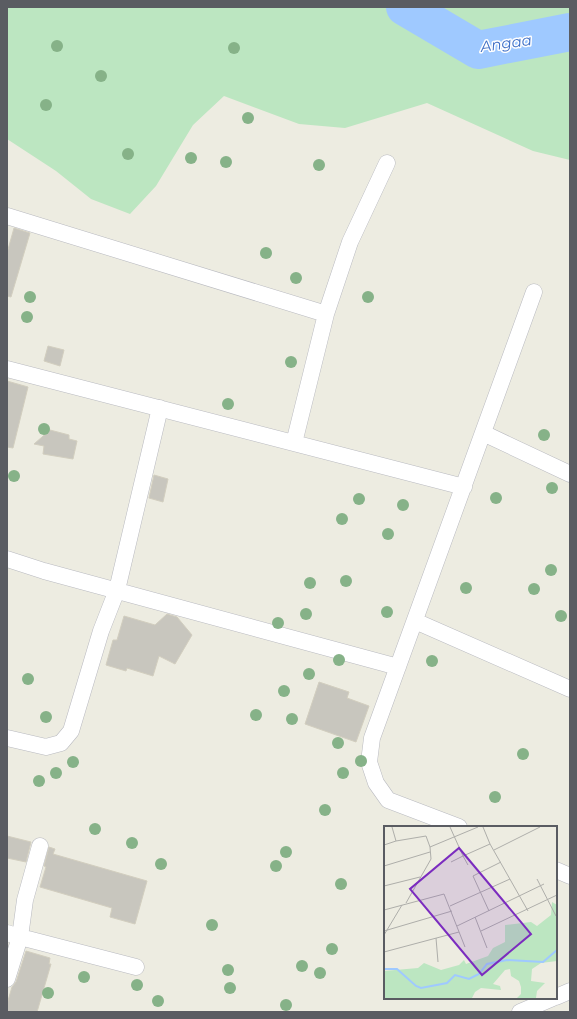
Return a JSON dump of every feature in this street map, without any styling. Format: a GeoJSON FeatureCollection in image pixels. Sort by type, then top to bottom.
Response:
{"type":"FeatureCollection","features":[{"type":"Feature","properties":{"kind":"street"},"geometry":{"type":"LineString","coordinates":[[294,443],[326,314],[350,242],[387,163]]}},
{"type":"Feature","properties":{"kind":"street"},"geometry":{"type":"LineString","coordinates":[[7,216],[326,314]]}},
{"type":"Feature","properties":{"kind":"street"},"geometry":{"type":"LineString","coordinates":[[456,826],[388,800],[376,783],[369,762],[372,738],[534,292]]}},
{"type":"Feature","properties":{"kind":"street"},"geometry":{"type":"LineString","coordinates":[[7,369],[464,487]]}},
{"type":"Feature","properties":{"kind":"street"},"geometry":{"type":"LineString","coordinates":[[7,738],[46,747],[61,743],[71,731],[101,630],[117,590],[160,408]]}},
{"type":"Feature","properties":{"kind":"street"},"geometry":{"type":"LineString","coordinates":[[483,433],[570,474]]}},
{"type":"Feature","properties":{"kind":"street"},"geometry":{"type":"LineString","coordinates":[[7,559],[398,667]]}},
{"type":"Feature","properties":{"kind":"street"},"geometry":{"type":"LineString","coordinates":[[415,621],[570,689]]}},
{"type":"Feature","properties":{"kind":"street"},"geometry":{"type":"LineString","coordinates":[[7,979],[13,935],[25,900],[40,846]]}},
{"type":"Feature","properties":{"kind":"street"},"geometry":{"type":"LineString","coordinates":[[557,870],[570,876]]}},
{"type":"Feature","properties":{"kind":"street"},"geometry":{"type":"LineString","coordinates":[[13,935],[136,967]]}},
{"type":"Feature","properties":{"kind":"street"},"geometry":{"type":"LineString","coordinates":[[557,997],[570,991]]}},
{"type":"Feature","properties":{"kind":"street"},"geometry":{"type":"LineString","coordinates":[[520,1012],[551,999]]}},
{"type":"Feature","properties":{"kind":"green space"},"geometry":{"type":"Polygon","coordinates":[[[7,7],[570,7],[570,160],[533,151],[427,103],[345,128],[299,124],[224,96],[193,125],[156,186],[130,214],[91,199],[56,171],[7,139],[7,7]]]}},
{"type":"Feature","properties":{"kind":"building"},"geometry":{"type":"Polygon","coordinates":[[[14,228],[30,233],[11,297],[7,296],[7,253],[14,228]]]}},
{"type":"Feature","properties":{"kind":"building"},"geometry":{"type":"Polygon","coordinates":[[[48,346],[64,350],[60,366],[44,361],[48,346]]]}},
{"type":"Feature","properties":{"kind":"building"},"geometry":{"type":"Polygon","coordinates":[[[7,381],[28,387],[13,448],[7,447],[7,381]]]}},
{"type":"Feature","properties":{"kind":"building"},"geometry":{"type":"Polygon","coordinates":[[[50,430],[69,435],[69,439],[77,441],[73,459],[43,454],[44,446],[34,444],[50,430]]]}},
{"type":"Feature","properties":{"kind":"building"},"geometry":{"type":"Polygon","coordinates":[[[154,475],[168,479],[163,502],[149,498],[154,475]]]}},
{"type":"Feature","properties":{"kind":"building"},"geometry":{"type":"Polygon","coordinates":[[[167,614],[177,617],[192,635],[175,664],[159,656],[153,676],[127,668],[126,671],[106,665],[113,640],[117,640],[124,616],[155,625],[167,614]]]}},
{"type":"Feature","properties":{"kind":"building"},"geometry":{"type":"Polygon","coordinates":[[[319,682],[349,692],[347,698],[369,706],[356,742],[305,724],[319,682]]]}},
{"type":"Feature","properties":{"kind":"building"},"geometry":{"type":"Polygon","coordinates":[[[7,836],[31,842],[26,862],[7,858],[7,836]]]}},
{"type":"Feature","properties":{"kind":"building"},"geometry":{"type":"Polygon","coordinates":[[[49,847],[55,849],[53,854],[147,881],[135,924],[110,917],[112,908],[40,887],[46,867],[44,866],[49,847]]]}},
{"type":"Feature","properties":{"kind":"building"},"geometry":{"type":"Polygon","coordinates":[[[26,951],[50,958],[49,964],[51,964],[37,1012],[7,1012],[7,1004],[12,987],[16,982],[26,951]]]}},
{"type":"Feature","properties":{"kind":"waterway","name":"Angaa"},"geometry":{"type":"LineString","coordinates":[[405,7],[478,50],[570,32]]}}]}
